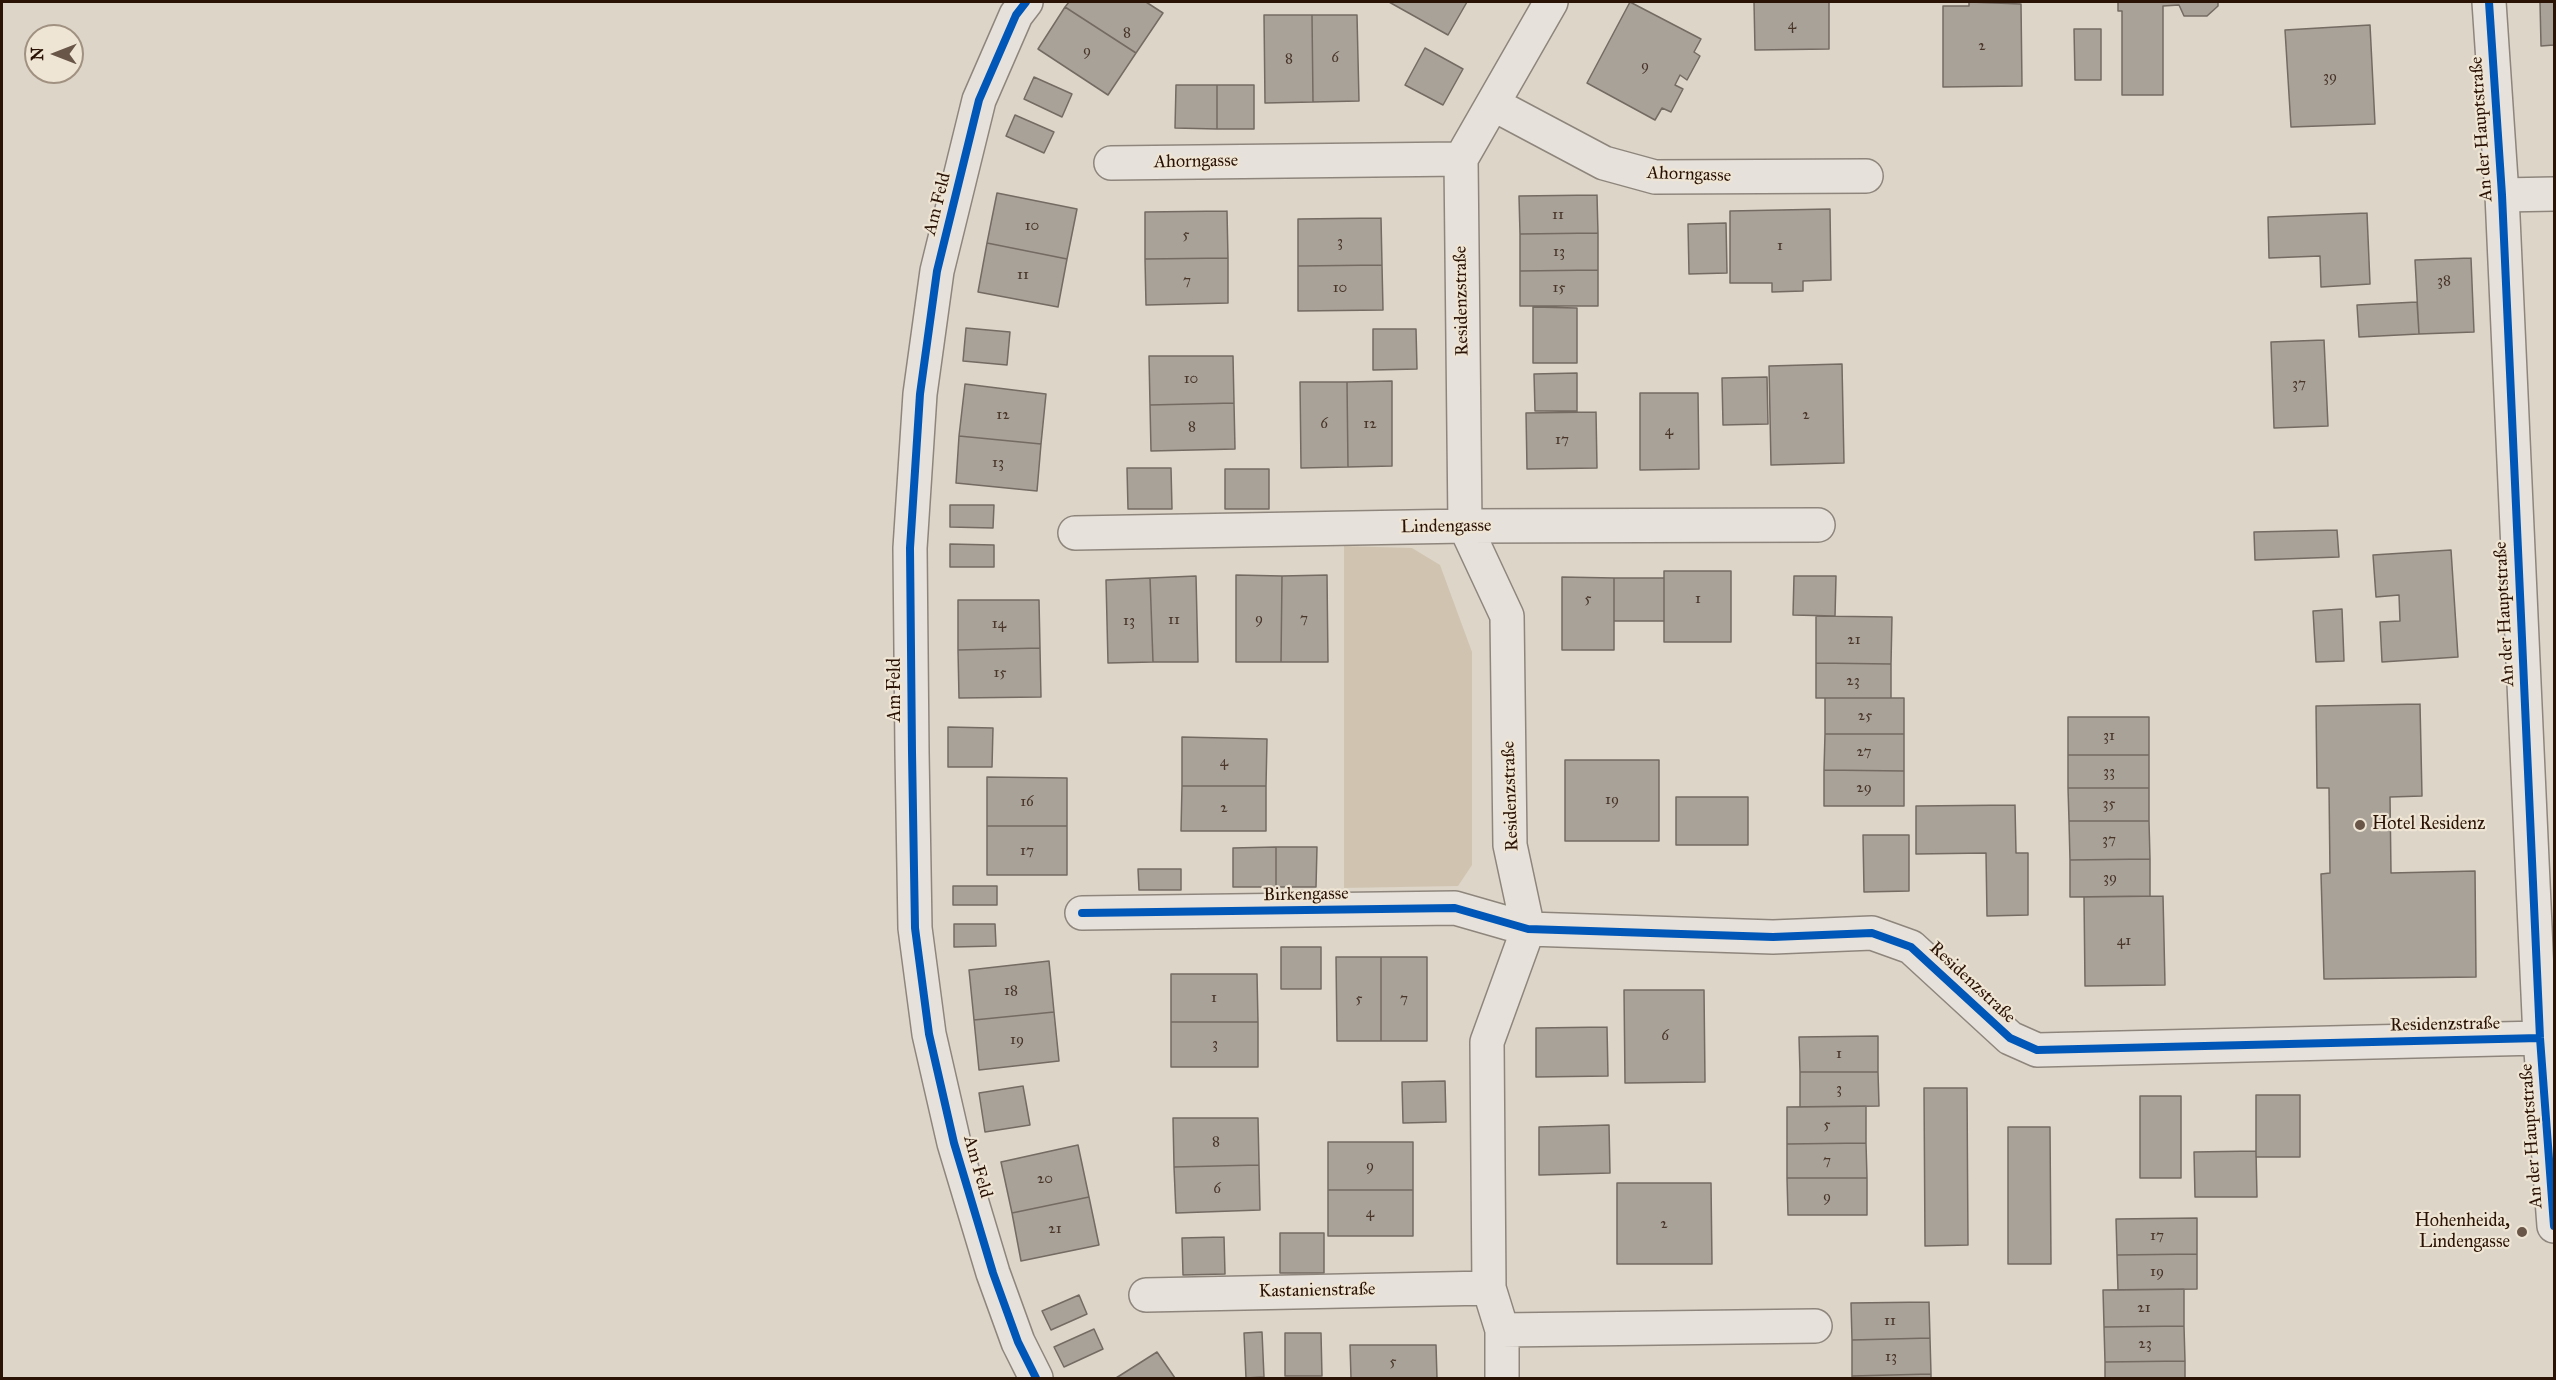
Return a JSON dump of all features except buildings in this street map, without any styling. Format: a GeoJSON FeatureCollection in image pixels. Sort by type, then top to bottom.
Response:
{"type":"FeatureCollection","features":[{"type":"Feature","properties":{"kind":"street","name":"Am Feld"},"geometry":{"type":"LineString","coordinates":[[1026,2],[1016,15],[979,100],[938,271],[919,405],[910,548],[915,928],[929,1034],[954,1143],[993,1273],[1018,1342],[1036,1378]]}},
{"type":"Feature","properties":{"kind":"street"},"geometry":{"type":"LineString","coordinates":[[1461,159],[1551,2]]}},
{"type":"Feature","properties":{"kind":"street","name":"An der Hauptstraße"},"geometry":{"type":"LineString","coordinates":[[2489,2],[2502,195],[2540,1038],[2554,1226]]}},
{"type":"Feature","properties":{"kind":"street","name":"Ahorngasse"},"geometry":{"type":"LineString","coordinates":[[1493,104],[1604,164],[1655,177],[1866,176]]}},
{"type":"Feature","properties":{"kind":"street","name":"Ahorngasse"},"geometry":{"type":"LineString","coordinates":[[1111,163],[1461,159]]}},
{"type":"Feature","properties":{"kind":"street","name":"Residenzstraße"},"geometry":{"type":"LineString","coordinates":[[1461,159],[1465,526],[1507,616],[1510,845],[1528,929],[1773,937],[1872,933],[1911,947],[2010,1038],[2037,1050],[2540,1038]]}},
{"type":"Feature","properties":{"kind":"street"},"geometry":{"type":"LineString","coordinates":[[2502,195],[2554,194]]}},
{"type":"Feature","properties":{"kind":"street","name":"Lindengasse"},"geometry":{"type":"LineString","coordinates":[[1075,533],[1465,526],[1818,525]]}},
{"type":"Feature","properties":{"kind":"street","name":"Birkengasse"},"geometry":{"type":"LineString","coordinates":[[1082,913],[1455,908],[1528,929]]}},
{"type":"Feature","properties":{"kind":"street"},"geometry":{"type":"LineString","coordinates":[[1502,1378],[1502,1330],[1489,1288],[1486,1042],[1528,929]]}},
{"type":"Feature","properties":{"kind":"street","name":"Kastanienstraße"},"geometry":{"type":"LineString","coordinates":[[1146,1295],[1489,1288]]}},
{"type":"Feature","properties":{"kind":"street"},"geometry":{"type":"LineString","coordinates":[[1502,1330],[1815,1326]]}},
{"type":"Feature","properties":{"kind":"shaded area"},"geometry":{"type":"Polygon","coordinates":[[[1344,546],[1412,548],[1440,565],[1472,652],[1472,865],[1458,886],[1344,888],[1344,546]]]}},
{"type":"Feature","properties":{"kind":"cycle path"},"geometry":{"type":"LineString","coordinates":[[1026,2],[1016,15],[979,100],[937,271],[920,394],[910,548],[915,928],[929,1034],[954,1143],[993,1273],[1018,1342],[1036,1378]]}},
{"type":"Feature","properties":{"kind":"cycle path"},"geometry":{"type":"LineString","coordinates":[[2489,2],[2502,195],[2540,1038],[2554,1226]]}},
{"type":"Feature","properties":{"kind":"cycle path"},"geometry":{"type":"LineString","coordinates":[[1082,913],[1455,908],[1528,929],[1773,937],[1872,933],[1911,947],[2010,1038],[2037,1050],[2540,1038]]}},
{"type":"Feature","properties":{"kind":"place","name":"Hotel Residenz"},"geometry":{"type":"Point","coordinates":[2360,825]}},
{"type":"Feature","properties":{"kind":"place","name":"Hohenheida, Lindengasse"},"geometry":{"type":"Point","coordinates":[2522,1232]}}]}
